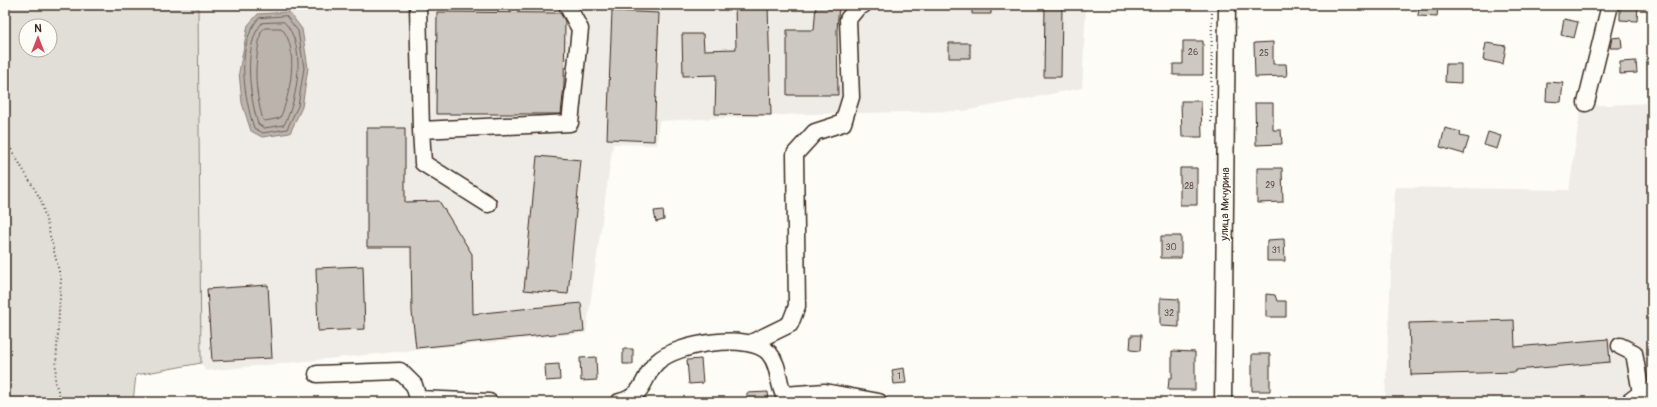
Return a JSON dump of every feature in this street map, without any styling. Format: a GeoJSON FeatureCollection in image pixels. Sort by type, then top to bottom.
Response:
{"type":"FeatureCollection","features":[{"type":"Feature","properties":{"kind":"street"},"geometry":{"type":"LineString","coordinates":[[418,5],[423,163],[488,204]]}},
{"type":"Feature","properties":{"kind":"street"},"geometry":{"type":"LineString","coordinates":[[421,130],[570,123],[580,29],[566,5]]}},
{"type":"Feature","properties":{"kind":"street"},"geometry":{"type":"LineString","coordinates":[[619,402],[640,391],[657,362],[683,347],[717,343],[751,343],[790,324],[797,306],[794,154],[815,132],[843,123],[851,98],[848,19],[858,7],[863,5]]}},
{"type":"Feature","properties":{"kind":"street","name":"улица Мичурина"},"geometry":{"type":"LineString","coordinates":[[1223,402],[1227,5]]}},
{"type":"Feature","properties":{"kind":"street"},"geometry":{"type":"LineString","coordinates":[[1586,103],[1610,5]]}},
{"type":"Feature","properties":{"kind":"street"},"geometry":{"type":"LineString","coordinates":[[751,343],[768,352],[776,362],[784,395],[825,392],[879,402]]}},
{"type":"Feature","properties":{"kind":"street"},"geometry":{"type":"LineString","coordinates":[[1620,346],[1634,353],[1641,393],[1629,402]]}},
{"type":"Feature","properties":{"kind":"street"},"geometry":{"type":"LineString","coordinates":[[317,374],[400,371],[414,385],[419,401],[489,402]]}},
{"type":"Feature","properties":{"kind":"path"},"geometry":{"type":"LineString","coordinates":[[5,139],[41,200],[61,279],[55,382],[62,402]]}},
{"type":"Feature","properties":{"kind":"shaded area"},"geometry":{"type":"Polygon","coordinates":[[[5,5],[198,5],[201,363],[136,375],[133,402],[5,402],[5,5]]]}},
{"type":"Feature","properties":{"kind":"shaded area"},"geometry":{"type":"Polygon","coordinates":[[[198,5],[1086,5],[1082,88],[964,111],[804,114],[659,121],[657,145],[613,144],[586,333],[206,371],[201,363],[198,5]]]}},
{"type":"Feature","properties":{"kind":"shaded area"},"geometry":{"type":"Polygon","coordinates":[[[1652,103],[1652,402],[1385,402],[1395,187],[1569,190],[1581,106],[1652,103]]]}},
{"type":"Feature","properties":{"kind":"water"},"geometry":{"type":"Polygon","coordinates":[[[289,12],[302,29],[308,68],[302,107],[290,133],[262,137],[251,131],[242,103],[239,72],[248,25],[258,14],[289,12]]]}},
{"type":"Feature","properties":{"kind":"building"},"geometry":{"type":"Polygon","coordinates":[[[735,5],[768,5],[771,115],[715,114],[716,75],[683,76],[682,34],[703,34],[704,50],[736,49],[735,5]]]}},
{"type":"Feature","properties":{"kind":"building"},"geometry":{"type":"Polygon","coordinates":[[[816,5],[839,5],[837,30],[838,95],[787,95],[787,30],[814,30],[816,5]]]}},
{"type":"Feature","properties":{"kind":"building"},"geometry":{"type":"Polygon","coordinates":[[[972,5],[991,5],[991,14],[972,14],[972,5]]]}},
{"type":"Feature","properties":{"kind":"building"},"geometry":{"type":"Polygon","coordinates":[[[1045,5],[1062,5],[1061,77],[1044,77],[1045,5]]]}},
{"type":"Feature","properties":{"kind":"building"},"geometry":{"type":"Polygon","coordinates":[[[1419,5],[1438,5],[1437,17],[1418,16],[1419,5]]]}},
{"type":"Feature","properties":{"kind":"building"},"geometry":{"type":"Polygon","coordinates":[[[1620,5],[1638,5],[1637,21],[1620,20],[1620,5]]]}},
{"type":"Feature","properties":{"kind":"building"},"geometry":{"type":"Polygon","coordinates":[[[612,11],[659,13],[654,141],[607,139],[612,11]]]}},
{"type":"Feature","properties":{"kind":"building"},"geometry":{"type":"Polygon","coordinates":[[[437,12],[560,13],[565,21],[564,85],[561,114],[436,114],[437,12]]]}},
{"type":"Feature","properties":{"kind":"building"},"geometry":{"type":"Polygon","coordinates":[[[1564,19],[1578,22],[1574,38],[1561,35],[1564,19]]]}},
{"type":"Feature","properties":{"kind":"building"},"geometry":{"type":"Polygon","coordinates":[[[1621,37],[1622,48],[1610,48],[1612,38],[1621,37]]]}},
{"type":"Feature","properties":{"kind":"building"},"geometry":{"type":"Polygon","coordinates":[[[1183,41],[1203,41],[1203,75],[1173,75],[1173,64],[1183,64],[1183,41]]]}},
{"type":"Feature","properties":{"kind":"building"},"geometry":{"type":"Polygon","coordinates":[[[1273,42],[1273,64],[1286,64],[1287,76],[1255,77],[1254,43],[1273,42]]]}},
{"type":"Feature","properties":{"kind":"building"},"geometry":{"type":"Polygon","coordinates":[[[949,43],[970,43],[970,58],[949,58],[949,43]]]}},
{"type":"Feature","properties":{"kind":"building"},"geometry":{"type":"Polygon","coordinates":[[[1486,43],[1506,46],[1503,64],[1483,60],[1486,43]]]}},
{"type":"Feature","properties":{"kind":"building"},"geometry":{"type":"Polygon","coordinates":[[[1636,61],[1637,73],[1620,74],[1620,62],[1636,61]]]}},
{"type":"Feature","properties":{"kind":"building"},"geometry":{"type":"Polygon","coordinates":[[[1446,64],[1461,64],[1461,83],[1445,82],[1446,64]]]}},
{"type":"Feature","properties":{"kind":"building"},"geometry":{"type":"Polygon","coordinates":[[[1547,82],[1563,83],[1561,102],[1546,101],[1547,82]]]}},
{"type":"Feature","properties":{"kind":"building"},"geometry":{"type":"Polygon","coordinates":[[[1181,101],[1201,101],[1202,137],[1182,137],[1181,101]]]}},
{"type":"Feature","properties":{"kind":"building"},"geometry":{"type":"Polygon","coordinates":[[[1255,103],[1273,103],[1273,130],[1281,130],[1282,144],[1256,145],[1255,103]]]}},
{"type":"Feature","properties":{"kind":"building"},"geometry":{"type":"Polygon","coordinates":[[[367,128],[405,128],[405,202],[439,201],[472,254],[473,314],[581,303],[584,331],[416,348],[412,312],[411,247],[367,247],[367,128]]]}},
{"type":"Feature","properties":{"kind":"building"},"geometry":{"type":"Polygon","coordinates":[[[1445,128],[1461,132],[1460,136],[1469,138],[1464,154],[1440,147],[1445,128]]]}},
{"type":"Feature","properties":{"kind":"building"},"geometry":{"type":"Polygon","coordinates":[[[1488,132],[1501,136],[1497,149],[1484,145],[1488,132]]]}},
{"type":"Feature","properties":{"kind":"building"},"geometry":{"type":"Polygon","coordinates":[[[537,156],[581,160],[568,294],[524,290],[537,156]]]}},
{"type":"Feature","properties":{"kind":"building"},"geometry":{"type":"Polygon","coordinates":[[[1180,168],[1197,168],[1197,205],[1180,205],[1180,168]]]}},
{"type":"Feature","properties":{"kind":"building"},"geometry":{"type":"Polygon","coordinates":[[[1257,168],[1282,168],[1283,202],[1257,203],[1257,168]]]}},
{"type":"Feature","properties":{"kind":"building"},"geometry":{"type":"Polygon","coordinates":[[[663,210],[664,220],[656,222],[654,211],[663,210]]]}},
{"type":"Feature","properties":{"kind":"building"},"geometry":{"type":"Polygon","coordinates":[[[1161,236],[1181,236],[1181,258],[1161,258],[1161,236]]]}},
{"type":"Feature","properties":{"kind":"building"},"geometry":{"type":"Polygon","coordinates":[[[1284,239],[1285,261],[1267,261],[1267,240],[1284,239]]]}},
{"type":"Feature","properties":{"kind":"building"},"geometry":{"type":"Polygon","coordinates":[[[363,266],[365,329],[318,331],[316,268],[363,266]]]}},
{"type":"Feature","properties":{"kind":"building"},"geometry":{"type":"Polygon","coordinates":[[[268,285],[272,358],[212,361],[207,289],[268,285]]]}},
{"type":"Feature","properties":{"kind":"building"},"geometry":{"type":"Polygon","coordinates":[[[1266,294],[1275,295],[1277,301],[1286,301],[1286,317],[1266,317],[1266,294]]]}},
{"type":"Feature","properties":{"kind":"building"},"geometry":{"type":"Polygon","coordinates":[[[1160,298],[1179,299],[1179,327],[1160,326],[1160,298]]]}},
{"type":"Feature","properties":{"kind":"building"},"geometry":{"type":"Polygon","coordinates":[[[1514,320],[1515,347],[1608,339],[1610,362],[1516,370],[1516,372],[1411,375],[1409,323],[1514,320]]]}},
{"type":"Feature","properties":{"kind":"building"},"geometry":{"type":"Polygon","coordinates":[[[1131,335],[1141,335],[1140,351],[1130,350],[1131,335]]]}},
{"type":"Feature","properties":{"kind":"building"},"geometry":{"type":"Polygon","coordinates":[[[623,349],[633,349],[633,364],[623,364],[623,349]]]}},
{"type":"Feature","properties":{"kind":"building"},"geometry":{"type":"Polygon","coordinates":[[[1172,351],[1195,352],[1195,390],[1168,390],[1169,378],[1172,378],[1172,351]]]}},
{"type":"Feature","properties":{"kind":"building"},"geometry":{"type":"Polygon","coordinates":[[[1252,354],[1270,354],[1270,391],[1252,391],[1252,354]]]}},
{"type":"Feature","properties":{"kind":"building"},"geometry":{"type":"Polygon","coordinates":[[[596,357],[597,380],[581,381],[580,358],[596,357]]]}},
{"type":"Feature","properties":{"kind":"building"},"geometry":{"type":"Polygon","coordinates":[[[701,359],[703,383],[689,384],[687,360],[701,359]]]}},
{"type":"Feature","properties":{"kind":"building"},"geometry":{"type":"Polygon","coordinates":[[[559,364],[560,380],[546,381],[545,365],[559,364]]]}},
{"type":"Feature","properties":{"kind":"building"},"geometry":{"type":"Polygon","coordinates":[[[904,368],[906,383],[894,384],[892,370],[904,368]]]}},
{"type":"Feature","properties":{"kind":"building"},"geometry":{"type":"Polygon","coordinates":[[[768,392],[769,402],[747,402],[747,393],[768,392]]]}}]}
